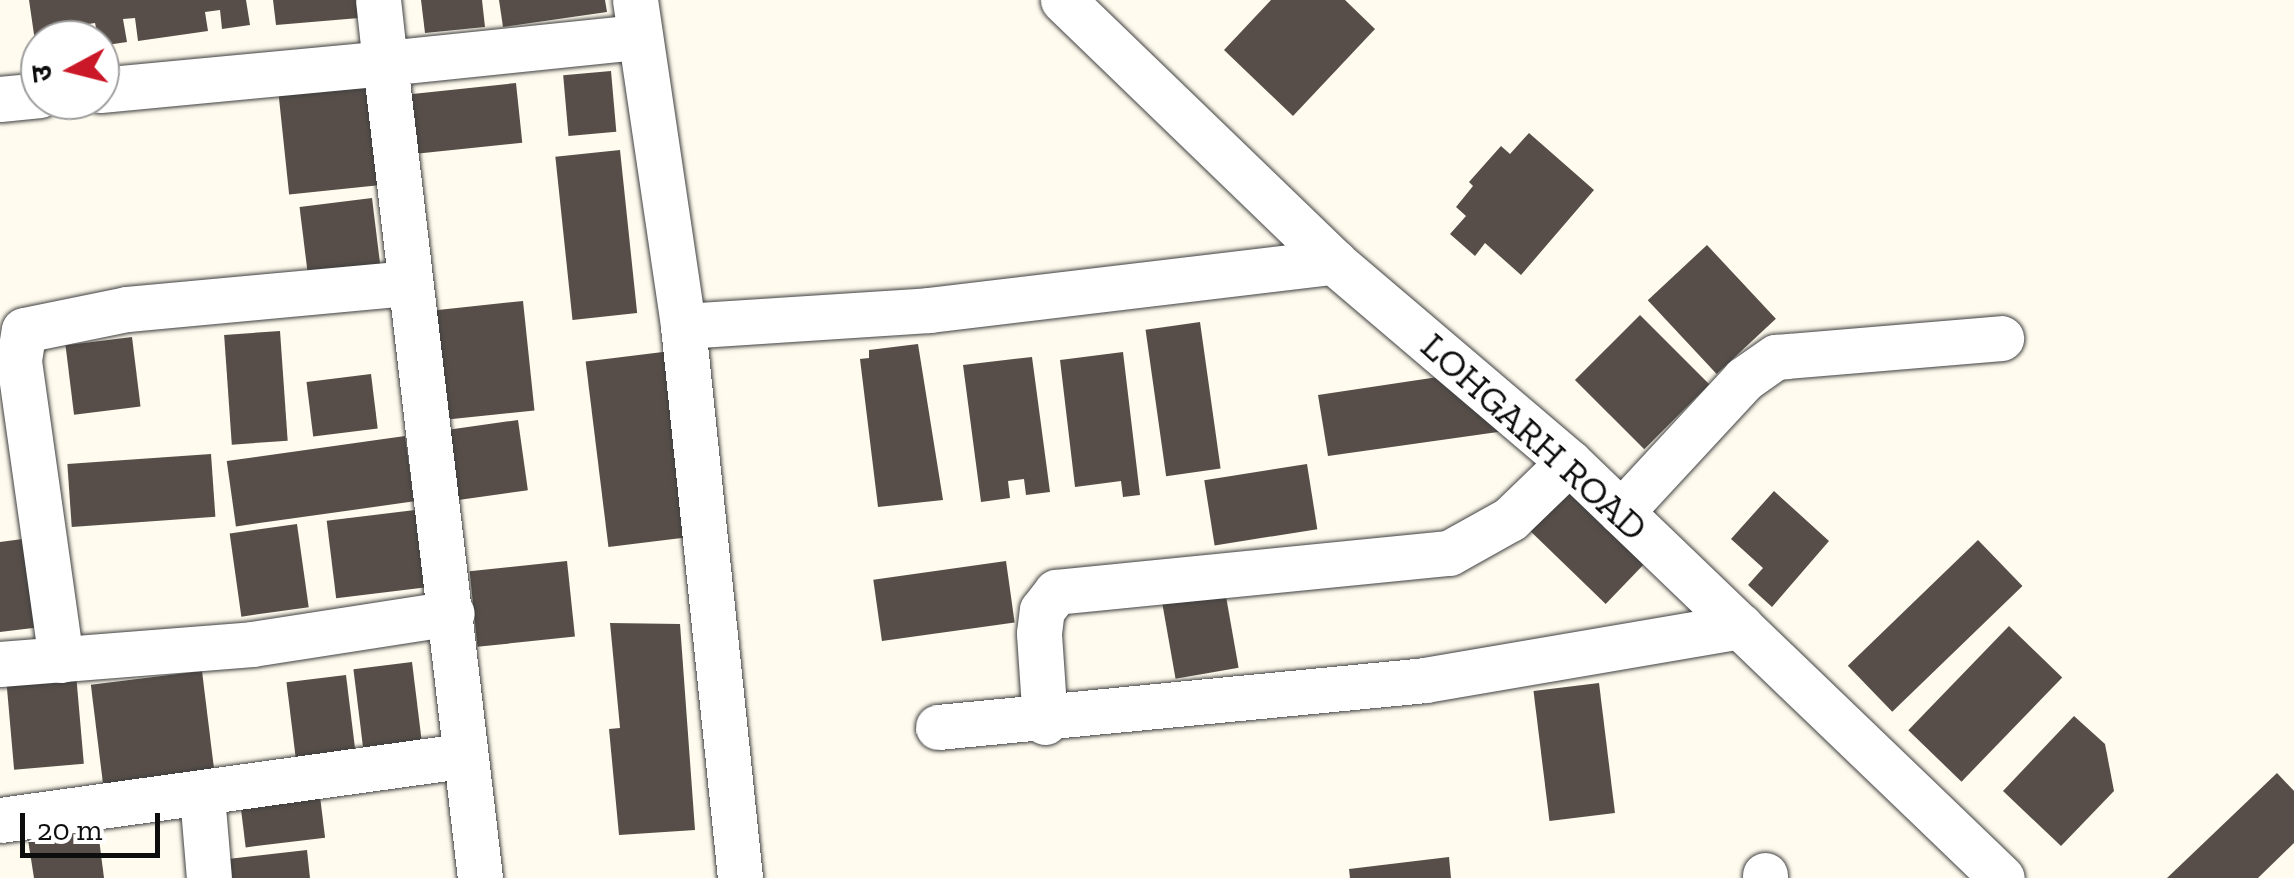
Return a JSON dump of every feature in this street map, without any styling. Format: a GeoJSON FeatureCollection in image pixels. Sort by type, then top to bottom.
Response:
{"type":"FeatureCollection","features":[{"type":"Feature","properties":{"kind":"street"},"geometry":{"type":"LineString","coordinates":[[378,0],[407,283],[452,613],[464,756],[480,878]]}},
{"type":"Feature","properties":{"kind":"street","name":"LOHGARH ROAD"},"geometry":{"type":"LineString","coordinates":[[1063,0],[1334,262],[1569,462],[2002,878]]}},
{"type":"Feature","properties":{"kind":"street"},"geometry":{"type":"LineString","coordinates":[[120,88],[385,64],[637,18],[682,326],[740,878]]}},
{"type":"Feature","properties":{"kind":"street"},"geometry":{"type":"LineString","coordinates":[[682,326],[929,310],[1334,262]]}},
{"type":"Feature","properties":{"kind":"street"},"geometry":{"type":"LineString","coordinates":[[61,660],[19,360],[24,330],[128,310],[407,283]]}},
{"type":"Feature","properties":{"kind":"street"},"geometry":{"type":"LineString","coordinates":[[1622,512],[1744,379],[1776,356],[2000,338]]}},
{"type":"Feature","properties":{"kind":"street"},"geometry":{"type":"LineString","coordinates":[[1045,722],[1039,633],[1042,610],[1056,592],[1449,553],[1510,519],[1569,462]]}},
{"type":"Feature","properties":{"kind":"street"},"geometry":{"type":"LineString","coordinates":[[0,664],[252,644],[452,613]]}},
{"type":"Feature","properties":{"kind":"street"},"geometry":{"type":"LineString","coordinates":[[938,727],[1045,722],[1444,678],[1740,626]]}},
{"type":"Feature","properties":{"kind":"street"},"geometry":{"type":"LineString","coordinates":[[0,820],[464,756]]}},
{"type":"Feature","properties":{"kind":"street"},"geometry":{"type":"LineString","coordinates":[[202,795],[209,878]]}},
{"type":"Feature","properties":{"kind":"building"},"geometry":{"type":"Polygon","coordinates":[[[29,0],[246,0],[250,25],[222,29],[220,10],[205,12],[208,31],[138,41],[135,18],[123,19],[127,42],[120,43],[120,20],[32,20],[29,0]]]}},
{"type":"Feature","properties":{"kind":"building"},"geometry":{"type":"Polygon","coordinates":[[[273,0],[358,0],[359,18],[276,25],[273,0]]]}},
{"type":"Feature","properties":{"kind":"building"},"geometry":{"type":"Polygon","coordinates":[[[421,0],[482,0],[485,27],[425,33],[421,0]]]}},
{"type":"Feature","properties":{"kind":"building"},"geometry":{"type":"Polygon","coordinates":[[[499,0],[605,0],[607,12],[503,27],[499,0]]]}},
{"type":"Feature","properties":{"kind":"building"},"geometry":{"type":"Polygon","coordinates":[[[1271,0],[1345,0],[1375,29],[1293,116],[1224,50],[1271,0]]]}},
{"type":"Feature","properties":{"kind":"building"},"geometry":{"type":"Polygon","coordinates":[[[611,71],[616,132],[568,136],[563,75],[611,71]]]}},
{"type":"Feature","properties":{"kind":"building"},"geometry":{"type":"Polygon","coordinates":[[[374,74],[386,184],[289,195],[278,84],[374,74]]]}},
{"type":"Feature","properties":{"kind":"building"},"geometry":{"type":"Polygon","coordinates":[[[516,83],[522,143],[414,154],[408,94],[516,83]]]}},
{"type":"Feature","properties":{"kind":"building"},"geometry":{"type":"Polygon","coordinates":[[[1529,133],[1594,190],[1521,275],[1485,243],[1475,256],[1450,234],[1466,216],[1456,207],[1473,186],[1469,182],[1501,146],[1510,154],[1529,133]]]}},
{"type":"Feature","properties":{"kind":"building"},"geometry":{"type":"Polygon","coordinates":[[[620,150],[637,313],[572,320],[555,157],[620,150]]]}},
{"type":"Feature","properties":{"kind":"building"},"geometry":{"type":"Polygon","coordinates":[[[372,198],[381,267],[308,276],[300,207],[372,198]]]}},
{"type":"Feature","properties":{"kind":"building"},"geometry":{"type":"Polygon","coordinates":[[[1707,245],[1776,319],[1717,374],[1648,300],[1707,245]]]}},
{"type":"Feature","properties":{"kind":"building"},"geometry":{"type":"Polygon","coordinates":[[[523,301],[534,410],[433,421],[422,312],[523,301]]]}},
{"type":"Feature","properties":{"kind":"building"},"geometry":{"type":"Polygon","coordinates":[[[1640,315],[1709,384],[1644,449],[1575,380],[1640,315]]]}},
{"type":"Feature","properties":{"kind":"building"},"geometry":{"type":"Polygon","coordinates":[[[1200,322],[1221,469],[1166,476],[1146,330],[1200,322]]]}},
{"type":"Feature","properties":{"kind":"building"},"geometry":{"type":"Polygon","coordinates":[[[280,331],[288,441],[232,445],[224,335],[280,331]]]}},
{"type":"Feature","properties":{"kind":"building"},"geometry":{"type":"Polygon","coordinates":[[[132,337],[141,406],[74,415],[65,345],[132,337]]]}},
{"type":"Feature","properties":{"kind":"building"},"geometry":{"type":"Polygon","coordinates":[[[918,344],[943,500],[878,507],[860,359],[869,358],[869,350],[918,344]]]}},
{"type":"Feature","properties":{"kind":"building"},"geometry":{"type":"Polygon","coordinates":[[[671,351],[694,537],[608,547],[586,361],[671,351]]]}},
{"type":"Feature","properties":{"kind":"building"},"geometry":{"type":"Polygon","coordinates":[[[1123,352],[1140,495],[1123,497],[1121,481],[1075,487],[1060,360],[1123,352]]]}},
{"type":"Feature","properties":{"kind":"building"},"geometry":{"type":"Polygon","coordinates":[[[1032,357],[1050,492],[1026,495],[1024,479],[1008,481],[1010,498],[981,502],[963,365],[1032,357]]]}},
{"type":"Feature","properties":{"kind":"building"},"geometry":{"type":"Polygon","coordinates":[[[371,374],[378,429],[313,437],[306,382],[371,374]]]}},
{"type":"Feature","properties":{"kind":"building"},"geometry":{"type":"Polygon","coordinates":[[[1458,374],[1512,430],[1328,456],[1318,395],[1458,374]]]}},
{"type":"Feature","properties":{"kind":"building"},"geometry":{"type":"Polygon","coordinates":[[[518,420],[528,490],[457,500],[447,430],[518,420]]]}},
{"type":"Feature","properties":{"kind":"building"},"geometry":{"type":"Polygon","coordinates":[[[405,436],[414,501],[236,526],[227,461],[405,436]]]}},
{"type":"Feature","properties":{"kind":"building"},"geometry":{"type":"Polygon","coordinates":[[[211,454],[215,517],[72,527],[67,464],[211,454]]]}},
{"type":"Feature","properties":{"kind":"building"},"geometry":{"type":"Polygon","coordinates":[[[1307,464],[1317,529],[1215,545],[1204,480],[1307,464]]]}},
{"type":"Feature","properties":{"kind":"building"},"geometry":{"type":"Polygon","coordinates":[[[1566,478],[1649,559],[1606,604],[1522,523],[1566,478]]]}},
{"type":"Feature","properties":{"kind":"building"},"geometry":{"type":"Polygon","coordinates":[[[1774,491],[1829,541],[1772,607],[1748,585],[1763,568],[1731,539],[1774,491]]]}},
{"type":"Feature","properties":{"kind":"building"},"geometry":{"type":"Polygon","coordinates":[[[415,510],[425,587],[336,598],[327,521],[415,510]]]}},
{"type":"Feature","properties":{"kind":"building"},"geometry":{"type":"Polygon","coordinates":[[[297,524],[309,607],[241,617],[230,533],[297,524]]]}},
{"type":"Feature","properties":{"kind":"building"},"geometry":{"type":"Polygon","coordinates":[[[30,538],[41,627],[0,632],[0,542],[30,538]]]}},
{"type":"Feature","properties":{"kind":"building"},"geometry":{"type":"Polygon","coordinates":[[[1978,540],[2022,586],[1892,712],[1848,666],[1978,540]]]}},
{"type":"Feature","properties":{"kind":"building"},"geometry":{"type":"Polygon","coordinates":[[[567,561],[575,637],[477,647],[470,571],[567,561]]]}},
{"type":"Feature","properties":{"kind":"building"},"geometry":{"type":"Polygon","coordinates":[[[1006,561],[1015,622],[882,641],[873,580],[1006,561]]]}},
{"type":"Feature","properties":{"kind":"building"},"geometry":{"type":"Polygon","coordinates":[[[1224,585],[1239,668],[1176,679],[1161,596],[1224,585]]]}},
{"type":"Feature","properties":{"kind":"building"},"geometry":{"type":"Polygon","coordinates":[[[610,623],[680,624],[695,830],[619,835],[609,729],[620,728],[610,623]]]}},
{"type":"Feature","properties":{"kind":"building"},"geometry":{"type":"Polygon","coordinates":[[[2009,626],[2062,677],[1962,782],[1908,730],[2009,626]]]}},
{"type":"Feature","properties":{"kind":"building"},"geometry":{"type":"Polygon","coordinates":[[[412,662],[422,746],[364,754],[353,669],[412,662]]]}},
{"type":"Feature","properties":{"kind":"building"},"geometry":{"type":"Polygon","coordinates":[[[202,671],[215,773],[103,787],[91,685],[202,671]]]}},
{"type":"Feature","properties":{"kind":"building"},"geometry":{"type":"Polygon","coordinates":[[[76,674],[84,764],[14,770],[6,680],[76,674]]]}},
{"type":"Feature","properties":{"kind":"building"},"geometry":{"type":"Polygon","coordinates":[[[346,675],[356,759],[297,767],[286,682],[346,675]]]}},
{"type":"Feature","properties":{"kind":"building"},"geometry":{"type":"Polygon","coordinates":[[[1599,683],[1615,813],[1549,821],[1533,691],[1599,683]]]}},
{"type":"Feature","properties":{"kind":"building"},"geometry":{"type":"Polygon","coordinates":[[[2074,716],[2105,744],[2114,791],[2061,846],[2003,791],[2074,716]]]}},
{"type":"Feature","properties":{"kind":"building"},"geometry":{"type":"Polygon","coordinates":[[[2277,773],[2294,791],[2294,843],[2258,878],[2167,878],[2277,773]]]}},
{"type":"Feature","properties":{"kind":"building"},"geometry":{"type":"Polygon","coordinates":[[[319,788],[325,838],[246,847],[240,798],[319,788]]]}},
{"type":"Feature","properties":{"kind":"building"},"geometry":{"type":"Polygon","coordinates":[[[98,831],[104,878],[34,878],[28,840],[98,831]]]}},
{"type":"Feature","properties":{"kind":"building"},"geometry":{"type":"Polygon","coordinates":[[[307,850],[310,878],[230,878],[228,859],[307,850]]]}},
{"type":"Feature","properties":{"kind":"building"},"geometry":{"type":"Polygon","coordinates":[[[1449,857],[1451,878],[1350,878],[1349,869],[1449,857]]]}}]}
